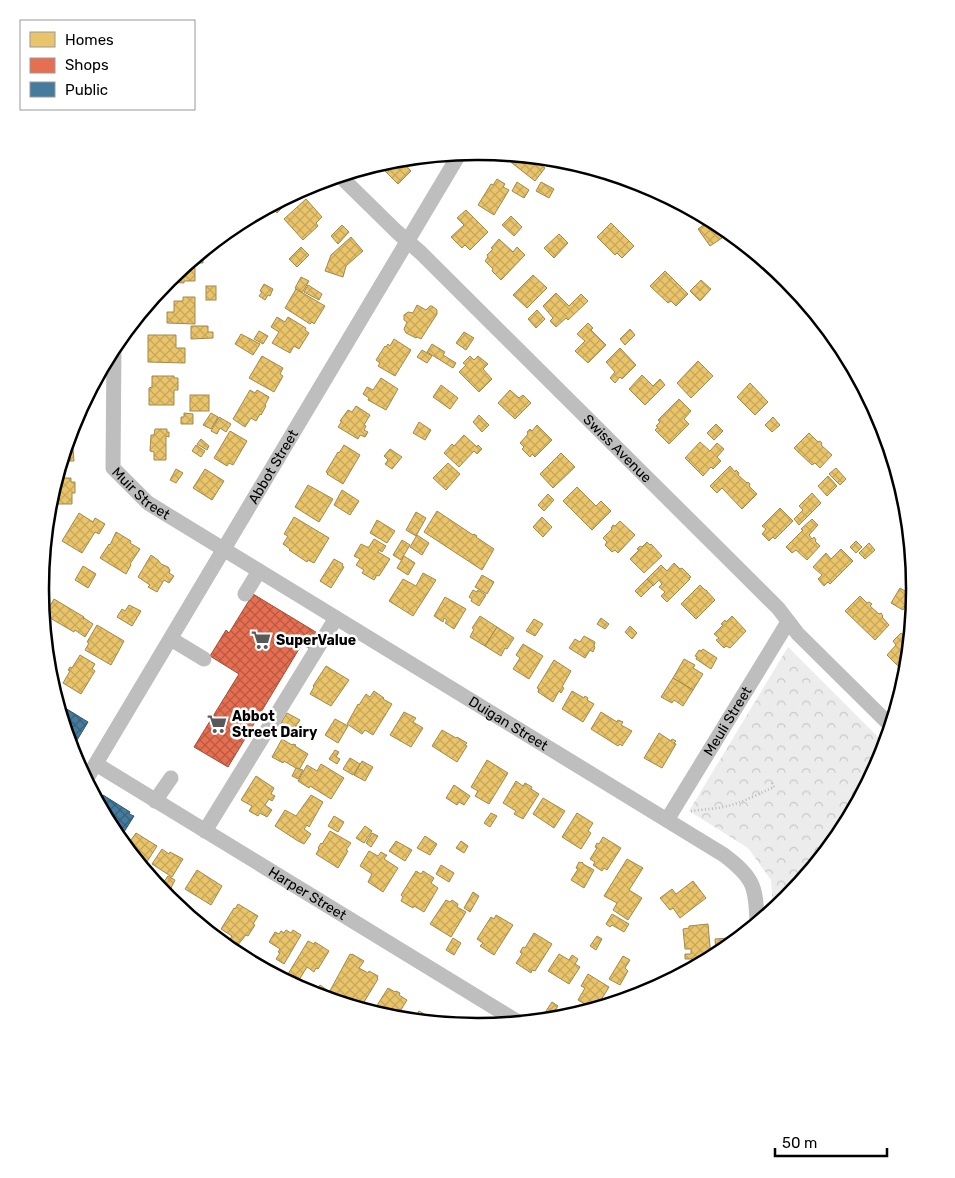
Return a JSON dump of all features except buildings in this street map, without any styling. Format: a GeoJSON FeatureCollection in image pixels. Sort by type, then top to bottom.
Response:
{"type":"FeatureCollection","features":[{"type":"Feature","properties":{"kind":"street","name":"Abbot Street"},"geometry":{"type":"LineString","coordinates":[[90,773],[455,161]]}},
{"type":"Feature","properties":{"kind":"street","name":"Swiss Avenue"},"geometry":{"type":"LineString","coordinates":[[346,181],[421,253],[778,608],[798,634],[885,720]]}},
{"type":"Feature","properties":{"kind":"street","name":"Muir Street"},"geometry":{"type":"LineString","coordinates":[[114,362],[113,468],[148,503],[224,549]]}},
{"type":"Feature","properties":{"kind":"street","name":"Duigan Street"},"geometry":{"type":"LineString","coordinates":[[224,549],[336,618],[671,814],[724,855],[750,878],[754,890],[757,914]]}},
{"type":"Feature","properties":{"kind":"street"},"geometry":{"type":"LineString","coordinates":[[245,594],[259,571]]}},
{"type":"Feature","properties":{"kind":"street"},"geometry":{"type":"LineString","coordinates":[[205,832],[224,788],[336,618]]}},
{"type":"Feature","properties":{"kind":"street","name":"Meuli Street"},"geometry":{"type":"LineString","coordinates":[[671,814],[788,622]]}},
{"type":"Feature","properties":{"kind":"street"},"geometry":{"type":"LineString","coordinates":[[171,639],[204,659]]}},
{"type":"Feature","properties":{"kind":"street","name":"Harper Street"},"geometry":{"type":"LineString","coordinates":[[96,764],[509,1017]]}},
{"type":"Feature","properties":{"kind":"street"},"geometry":{"type":"LineString","coordinates":[[156,801],[171,778]]}},
{"type":"Feature","properties":{"kind":"path"},"geometry":{"type":"LineString","coordinates":[[671,814],[719,808],[746,799],[773,786]]}},
{"type":"Feature","properties":{"kind":"green space"},"geometry":{"type":"Polygon","coordinates":[[[788,647],[879,738],[862,779],[834,827],[800,872],[772,900],[771,880],[748,848],[689,811],[788,647]]]}},
{"type":"Feature","properties":{"kind":"place","name":"SuperValue"},"geometry":{"type":"Point","coordinates":[261,640]}},
{"type":"Feature","properties":{"kind":"place","name":"Abbot Street Dairy"},"geometry":{"type":"Point","coordinates":[217,724]}}]}
